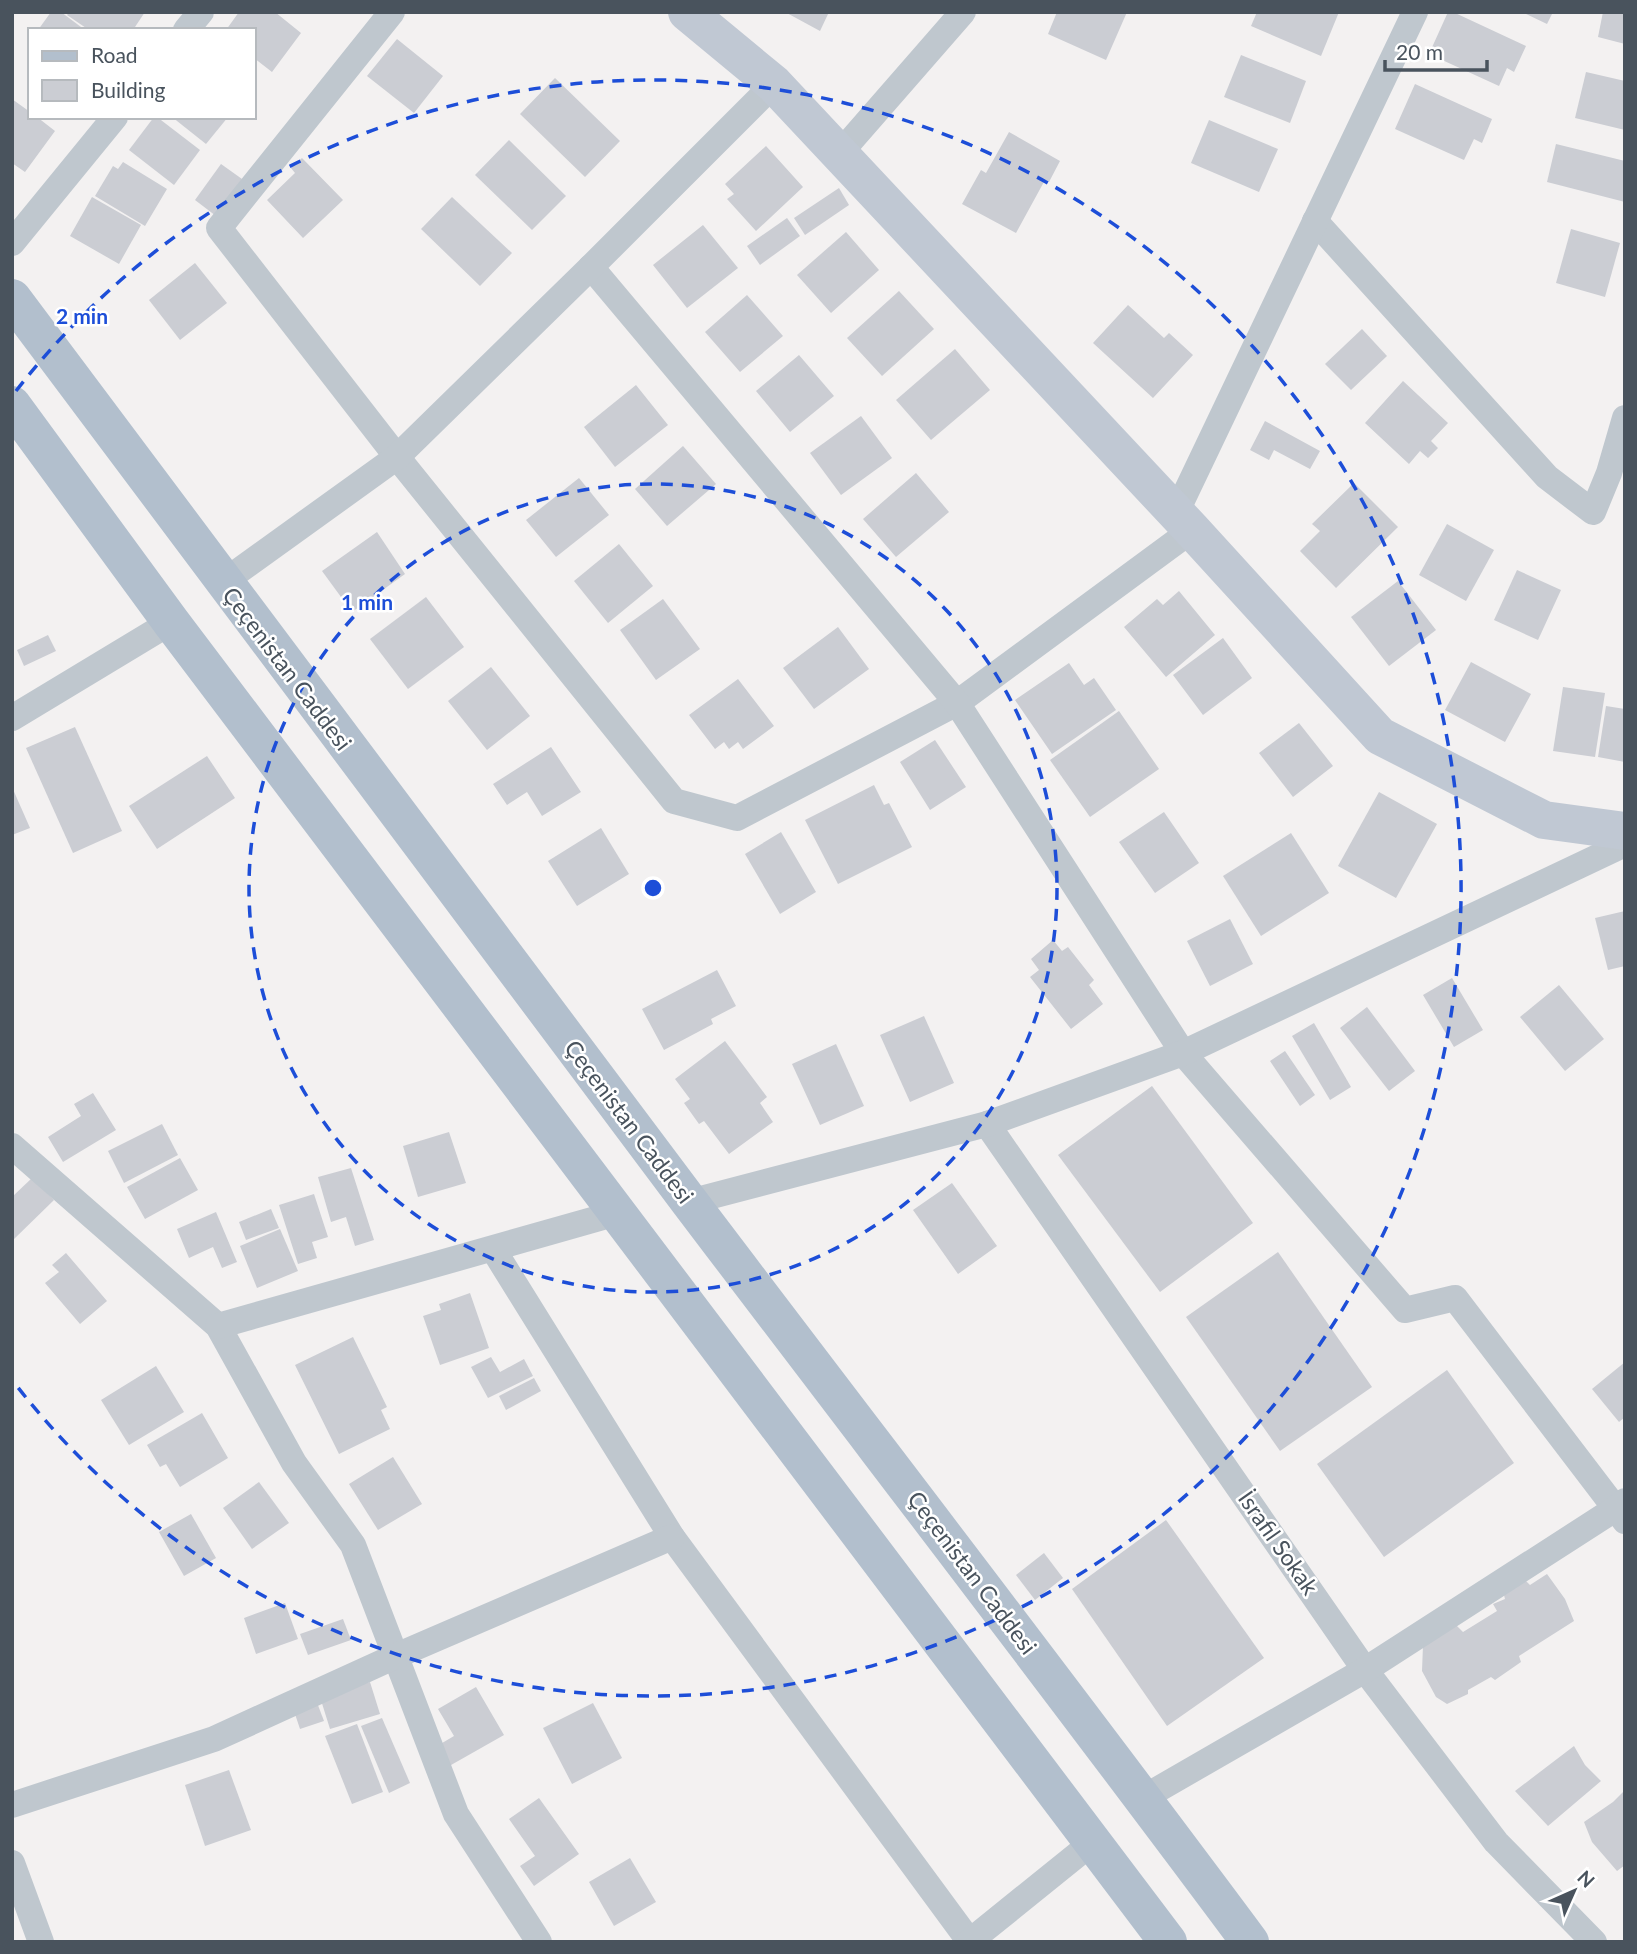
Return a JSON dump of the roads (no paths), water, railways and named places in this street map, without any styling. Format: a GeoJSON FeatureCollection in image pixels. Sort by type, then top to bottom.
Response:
{"type":"FeatureCollection","features":[{"type":"Feature","properties":{"kind":"main road","name":"Çeçenistan Caddesi"},"geometry":{"type":"LineString","coordinates":[[12,298],[222,583],[1250,1942]]}},
{"type":"Feature","properties":{"kind":"main road"},"geometry":{"type":"LineString","coordinates":[[12,405],[171,622],[1168,1942]]}},
{"type":"Feature","properties":{"kind":"street"},"geometry":{"type":"LineString","coordinates":[[188,28],[201,12]]}},
{"type":"Feature","properties":{"kind":"street"},"geometry":{"type":"LineString","coordinates":[[392,12],[219,228],[397,457],[674,801],[737,818],[957,703],[1184,521],[1315,221],[1415,12]]}},
{"type":"Feature","properties":{"kind":"street"},"geometry":{"type":"LineString","coordinates":[[687,12],[774,84],[1184,521],[1380,736],[1544,820],[1625,831]]}},
{"type":"Feature","properties":{"kind":"street"},"geometry":{"type":"LineString","coordinates":[[840,153],[963,12]]}},
{"type":"Feature","properties":{"kind":"street"},"geometry":{"type":"LineString","coordinates":[[222,583],[397,457],[774,84]]}},
{"type":"Feature","properties":{"kind":"street"},"geometry":{"type":"LineString","coordinates":[[12,243],[113,119]]}},
{"type":"Feature","properties":{"kind":"street"},"geometry":{"type":"LineString","coordinates":[[1315,221],[1547,477],[1593,512],[1609,473],[1625,418]]}},
{"type":"Feature","properties":{"kind":"street"},"geometry":{"type":"LineString","coordinates":[[591,267],[957,703],[1183,1053],[1405,1310],[1455,1298],[1621,1510],[1365,1670],[1143,1798]]}},
{"type":"Feature","properties":{"kind":"street"},"geometry":{"type":"LineString","coordinates":[[12,718],[171,622]]}},
{"type":"Feature","properties":{"kind":"street"},"geometry":{"type":"LineString","coordinates":[[689,1202],[987,1124],[1183,1053],[1625,844]]}},
{"type":"Feature","properties":{"kind":"street","name":"İsrafil Sokak"},"geometry":{"type":"LineString","coordinates":[[987,1124],[1365,1670],[1496,1843],[1594,1942]]}},
{"type":"Feature","properties":{"kind":"street"},"geometry":{"type":"LineString","coordinates":[[12,1146],[218,1326],[294,1463],[353,1545],[456,1814],[539,1942]]}},
{"type":"Feature","properties":{"kind":"street"},"geometry":{"type":"LineString","coordinates":[[218,1326],[617,1213]]}},
{"type":"Feature","properties":{"kind":"street"},"geometry":{"type":"LineString","coordinates":[[493,1249],[672,1537],[970,1942],[1093,1842]]}},
{"type":"Feature","properties":{"kind":"street"},"geometry":{"type":"LineString","coordinates":[[12,1805],[214,1739],[396,1656],[672,1537]]}},
{"type":"Feature","properties":{"kind":"street"},"geometry":{"type":"LineString","coordinates":[[12,1863],[41,1942]]}}]}
